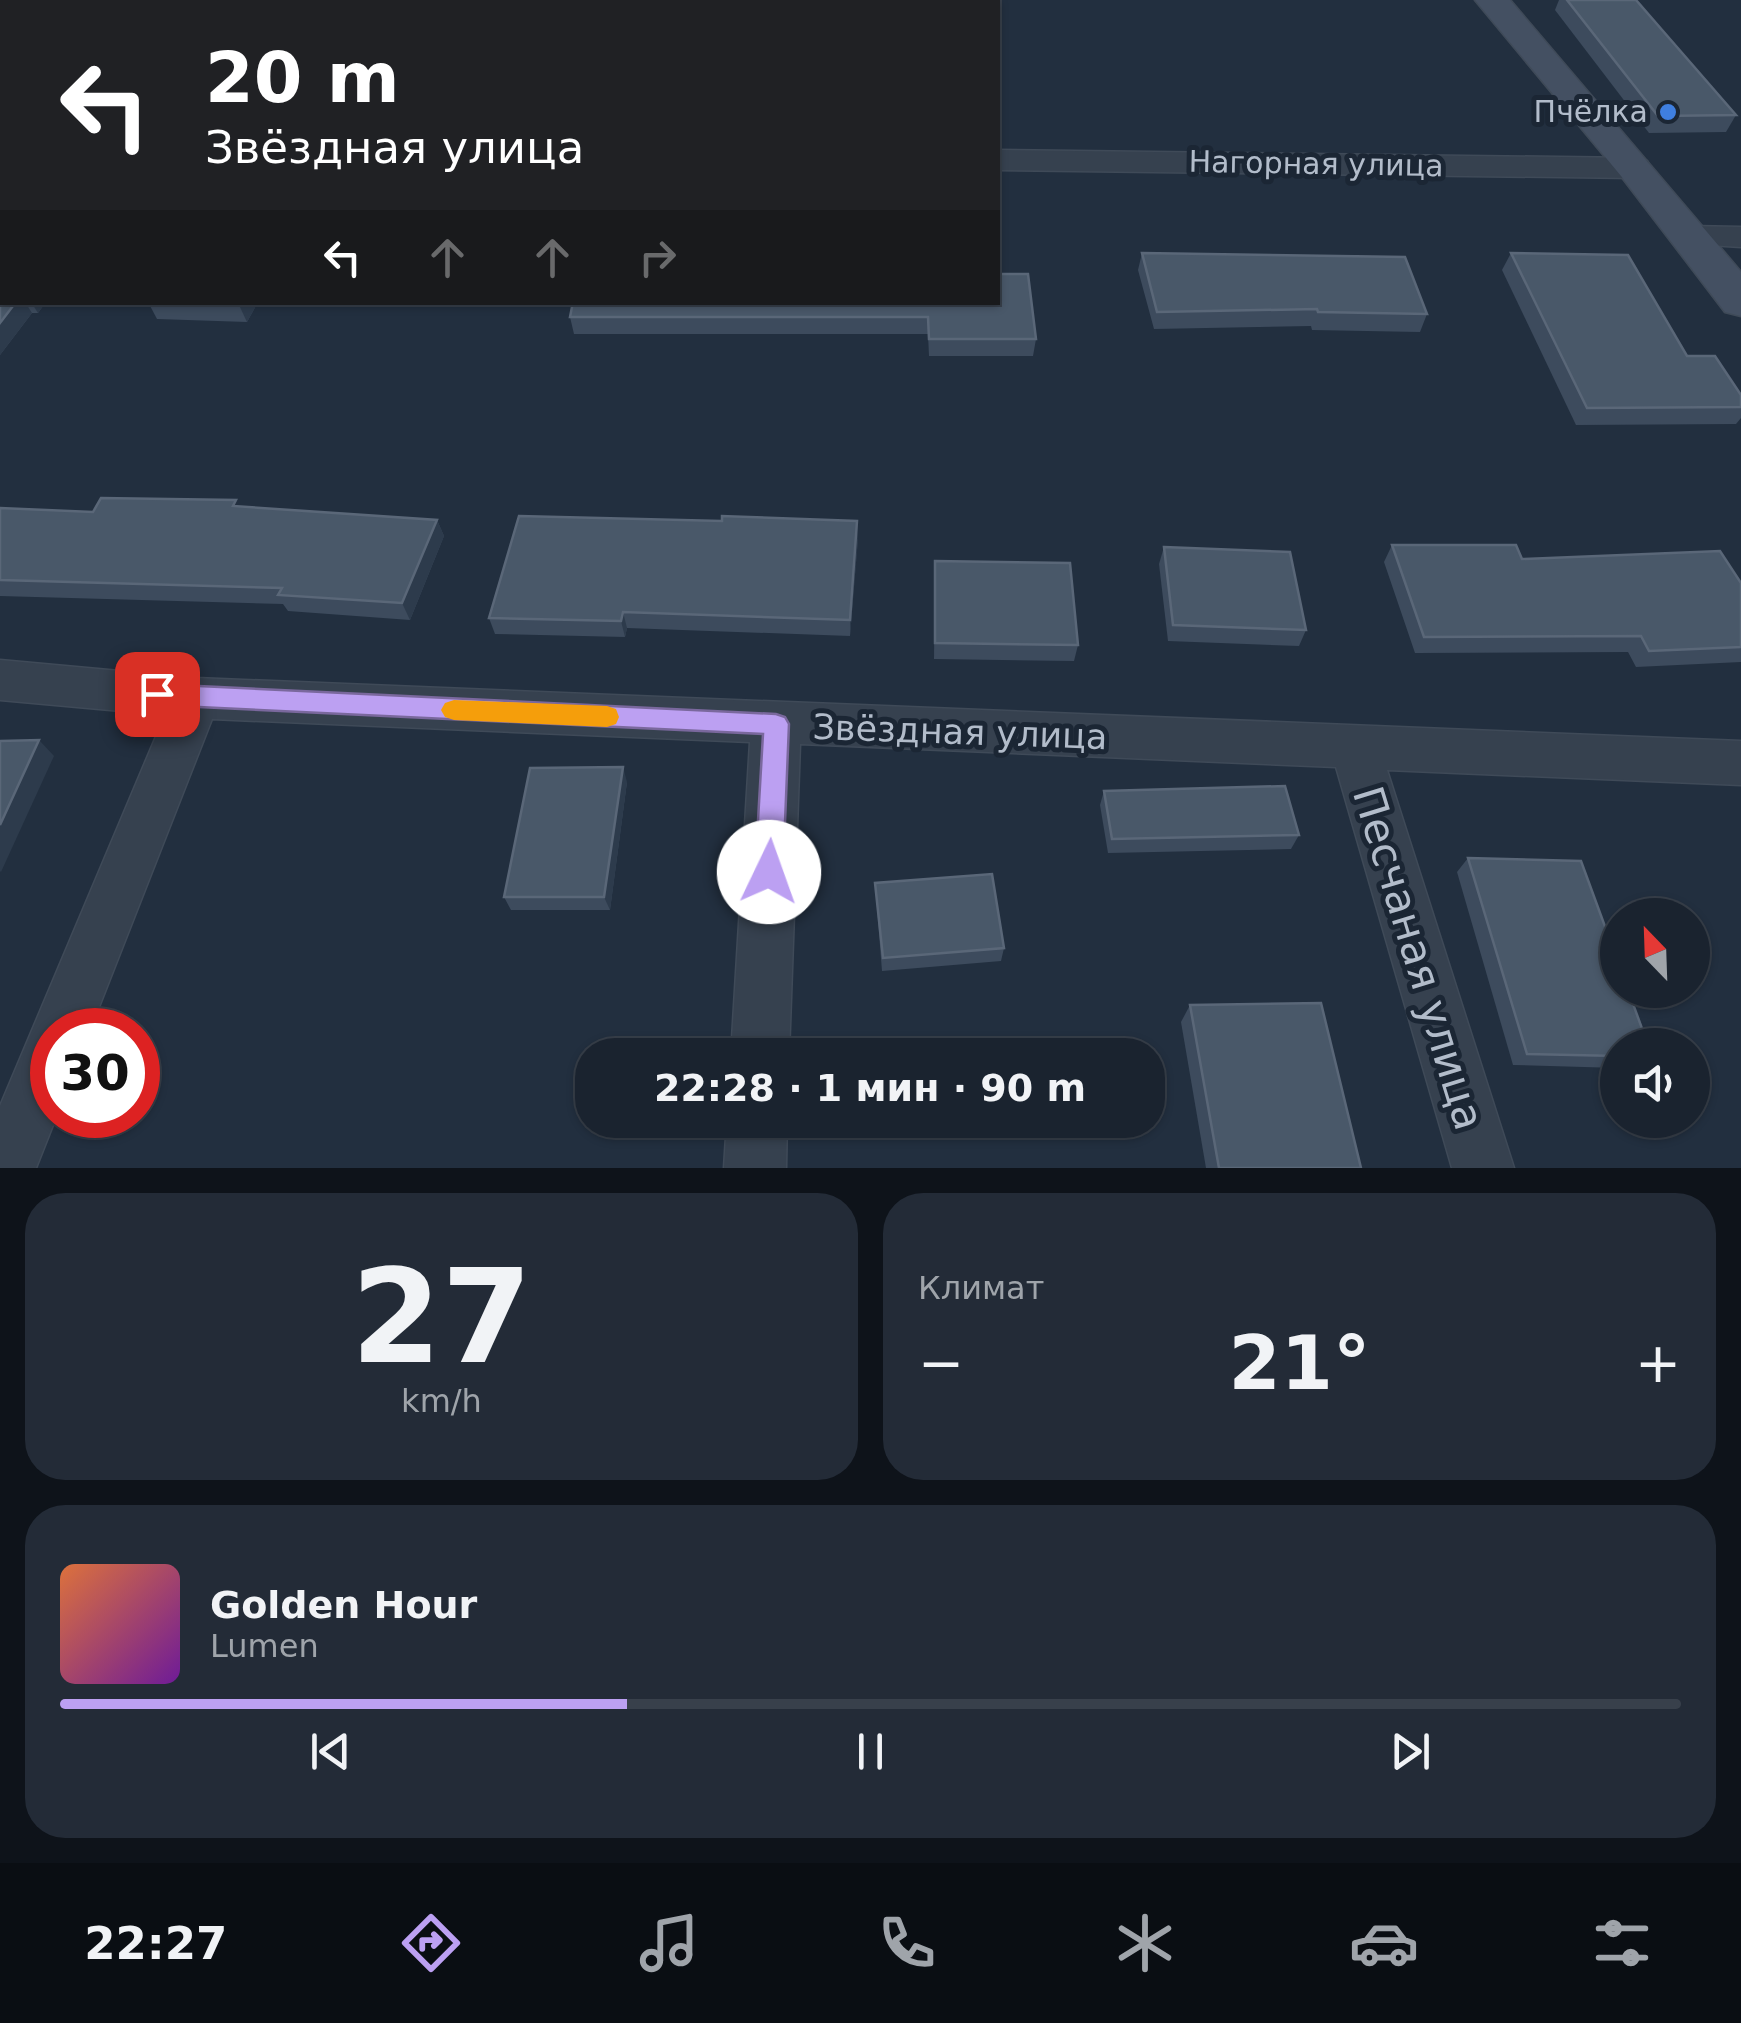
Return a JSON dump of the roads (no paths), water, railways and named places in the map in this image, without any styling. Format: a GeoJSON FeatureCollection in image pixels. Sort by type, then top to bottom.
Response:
{"type":"FeatureCollection","features":[{"type":"Feature","properties":{"kind":"main road"},"geometry":{"type":"LineString","coordinates":[[1492,0],[1635,168],[1741,302]]}},
{"type":"Feature","properties":{"kind":"street","name":"Нагорная улица"},"geometry":{"type":"LineString","coordinates":[[1000,160],[1635,168]]}},
{"type":"Feature","properties":{"kind":"street"},"geometry":{"type":"LineString","coordinates":[[1688,236],[1741,237]]}},
{"type":"Feature","properties":{"kind":"street","name":"Звёздная улица"},"geometry":{"type":"LineString","coordinates":[[0,680],[196,698],[1741,763]]}},
{"type":"Feature","properties":{"kind":"street"},"geometry":{"type":"LineString","coordinates":[[71,1008],[196,698]]}},
{"type":"Feature","properties":{"kind":"street"},"geometry":{"type":"LineString","coordinates":[[761,1038],[776,724]]}},
{"type":"Feature","properties":{"kind":"street","name":"Песчаная улица"},"geometry":{"type":"LineString","coordinates":[[1355,748],[1484,1168]]}},
{"type":"Feature","properties":{"kind":"street"},"geometry":{"type":"LineString","coordinates":[[6,1168],[30,1107]]}},
{"type":"Feature","properties":{"kind":"street"},"geometry":{"type":"LineString","coordinates":[[755,1168],[756,1138]]}},
{"type":"Feature","properties":{"kind":"place","name":"Пчёлка"},"geometry":{"type":"Point","coordinates":[1668,112]}}]}
